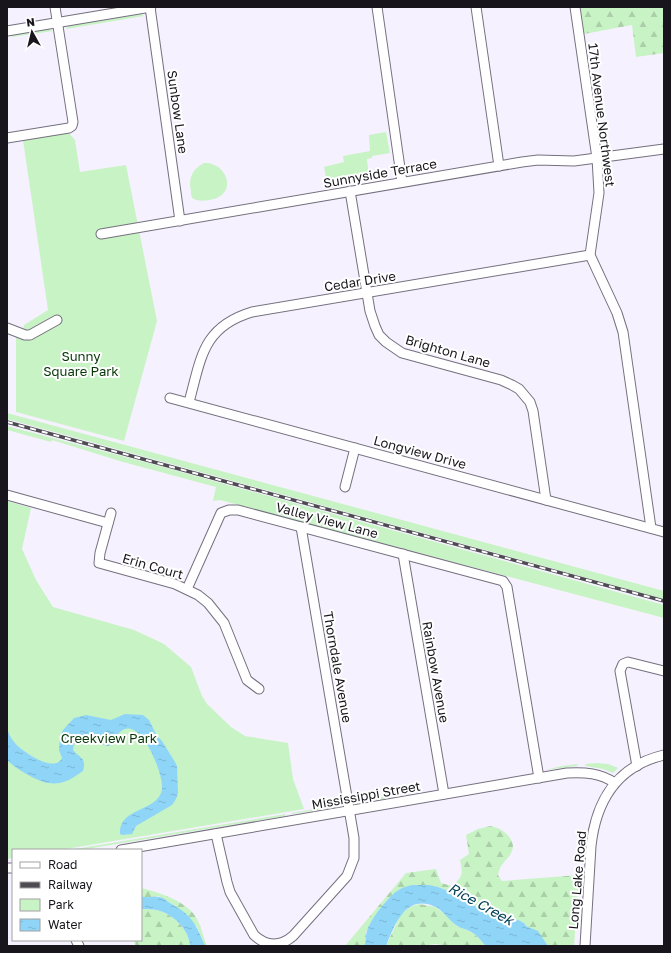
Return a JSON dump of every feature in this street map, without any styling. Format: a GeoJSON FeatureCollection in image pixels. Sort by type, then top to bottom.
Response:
{"type":"FeatureCollection","features":[{"type":"Feature","properties":{"kind":"street"},"geometry":{"type":"LineString","coordinates":[[7,138],[69,128],[72,126],[73,122],[55,7]]}},
{"type":"Feature","properties":{"kind":"street"},"geometry":{"type":"LineString","coordinates":[[7,31],[150,7]]}},
{"type":"Feature","properties":{"kind":"street","name":"Sunbow Lane"},"geometry":{"type":"LineString","coordinates":[[150,7],[180,221]]}},
{"type":"Feature","properties":{"kind":"street"},"geometry":{"type":"LineString","coordinates":[[378,7],[402,182]]}},
{"type":"Feature","properties":{"kind":"street"},"geometry":{"type":"LineString","coordinates":[[476,7],[499,166]]}},
{"type":"Feature","properties":{"kind":"street","name":"17th Avenue Northwest"},"geometry":{"type":"LineString","coordinates":[[575,7],[597,158],[599,194],[590,255]]}},
{"type":"Feature","properties":{"kind":"street","name":"Sunnyside Terrace"},"geometry":{"type":"LineString","coordinates":[[101,234],[538,160],[574,162],[664,149]]}},
{"type":"Feature","properties":{"kind":"street","name":"Brighton Lane"},"geometry":{"type":"LineString","coordinates":[[350,191],[367,293],[375,326],[386,342],[394,348],[413,357],[501,380],[512,385],[525,395],[533,410],[546,500]]}},
{"type":"Feature","properties":{"kind":"street"},"geometry":{"type":"LineString","coordinates":[[590,255],[617,313],[623,332],[651,528]]}},
{"type":"Feature","properties":{"kind":"street","name":"Cedar Drive"},"geometry":{"type":"LineString","coordinates":[[189,402],[205,348],[210,338],[228,321],[239,316],[252,312],[590,255]]}},
{"type":"Feature","properties":{"kind":"street"},"geometry":{"type":"LineString","coordinates":[[7,328],[25,335],[30,335],[57,320]]}},
{"type":"Feature","properties":{"kind":"street","name":"Longview Drive"},"geometry":{"type":"LineString","coordinates":[[170,398],[664,532]]}},
{"type":"Feature","properties":{"kind":"street"},"geometry":{"type":"LineString","coordinates":[[345,488],[355,448]]}},
{"type":"Feature","properties":{"kind":"street"},"geometry":{"type":"LineString","coordinates":[[7,495],[108,523]]}},
{"type":"Feature","properties":{"kind":"street","name":"Valley View Lane"},"geometry":{"type":"LineString","coordinates":[[187,589],[221,512],[229,510],[238,510],[501,580],[506,583],[539,778]]}},
{"type":"Feature","properties":{"kind":"street","name":"Erin Court"},"geometry":{"type":"LineString","coordinates":[[111,513],[100,553],[99,563],[175,584],[187,589],[208,603],[216,612],[228,633],[247,680],[258,689]]}},
{"type":"Feature","properties":{"kind":"street","name":"Thorndale Avenue"},"geometry":{"type":"LineString","coordinates":[[216,834],[230,892],[251,931],[259,940],[276,945],[288,941],[347,876],[354,858],[355,848],[301,527]]}},
{"type":"Feature","properties":{"kind":"street","name":"Rainbow Avenue"},"geometry":{"type":"LineString","coordinates":[[403,554],[444,794]]}},
{"type":"Feature","properties":{"kind":"street"},"geometry":{"type":"LineString","coordinates":[[616,657],[623,664]]}},
{"type":"Feature","properties":{"kind":"street"},"geometry":{"type":"LineString","coordinates":[[636,766],[620,670],[623,664],[628,662],[664,671]]}},
{"type":"Feature","properties":{"kind":"street","name":"Long Lake Road"},"geometry":{"type":"LineString","coordinates":[[584,946],[593,830],[597,815],[603,801],[615,783],[636,766],[654,758],[664,756]]}},
{"type":"Feature","properties":{"kind":"street","name":"Mississippi Street"},"geometry":{"type":"LineString","coordinates":[[127,849],[567,773],[586,772],[600,775],[615,783]]}},
{"type":"Feature","properties":{"kind":"green space"},"geometry":{"type":"Polygon","coordinates":[[[580,7],[664,7],[664,53],[636,57],[632,25],[584,34],[580,7]]]}},
{"type":"Feature","properties":{"kind":"green space"},"geometry":{"type":"Polygon","coordinates":[[[141,14],[144,16],[66,29],[68,26],[141,14]]]}},
{"type":"Feature","properties":{"kind":"green space"},"geometry":{"type":"Polygon","coordinates":[[[49,29],[53,31],[11,37],[12,35],[49,29]]]}},
{"type":"Feature","properties":{"kind":"green space","name":"Sunny Square Park"},"geometry":{"type":"Polygon","coordinates":[[[68,132],[75,140],[80,172],[126,165],[157,321],[124,441],[16,412],[16,328],[23,330],[24,325],[48,310],[23,140],[68,132]]]}},
{"type":"Feature","properties":{"kind":"green space"},"geometry":{"type":"Polygon","coordinates":[[[386,132],[390,153],[372,156],[372,158],[367,159],[369,178],[327,183],[324,167],[344,162],[343,156],[370,151],[369,135],[386,132]]]}},
{"type":"Feature","properties":{"kind":"green space"},"geometry":{"type":"Polygon","coordinates":[[[204,163],[212,164],[224,173],[227,180],[227,186],[224,192],[218,197],[207,200],[194,199],[192,197],[190,187],[191,178],[196,168],[204,163]]]}},
{"type":"Feature","properties":{"kind":"green space"},"geometry":{"type":"Polygon","coordinates":[[[7,413],[664,591],[664,599],[7,419],[7,413]]]}},
{"type":"Feature","properties":{"kind":"green space"},"geometry":{"type":"Polygon","coordinates":[[[7,426],[152,464],[664,605],[664,618],[220,500],[213,501],[216,487],[123,462],[52,440],[51,442],[7,430],[7,426]]]}},
{"type":"Feature","properties":{"kind":"green space","name":"Creekview Park"},"geometry":{"type":"Polygon","coordinates":[[[7,501],[31,508],[22,549],[36,580],[53,607],[134,630],[164,644],[191,667],[202,696],[207,704],[231,727],[245,736],[288,743],[293,779],[304,809],[66,849],[12,849],[12,858],[7,859],[7,501]]]}},
{"type":"Feature","properties":{"kind":"green space"},"geometry":{"type":"Polygon","coordinates":[[[578,764],[577,766],[545,770],[562,766],[578,764]]]}},
{"type":"Feature","properties":{"kind":"green space"},"geometry":{"type":"Polygon","coordinates":[[[585,764],[608,764],[618,768],[613,773],[603,769],[586,766],[585,764]]]}},
{"type":"Feature","properties":{"kind":"green space"},"geometry":{"type":"Polygon","coordinates":[[[388,796],[390,798],[354,803],[388,796]]]}},
{"type":"Feature","properties":{"kind":"green space"},"geometry":{"type":"Polygon","coordinates":[[[340,805],[337,807],[291,813],[340,805]]]}},
{"type":"Feature","properties":{"kind":"green space"},"geometry":{"type":"Polygon","coordinates":[[[286,814],[285,816],[87,849],[75,849],[286,814]]]}},
{"type":"Feature","properties":{"kind":"green space"},"geometry":{"type":"Polygon","coordinates":[[[490,826],[503,831],[512,842],[512,851],[502,864],[499,871],[498,875],[502,881],[579,875],[574,946],[548,946],[537,931],[526,926],[524,923],[508,917],[489,915],[475,906],[463,901],[459,895],[438,887],[412,885],[397,891],[388,899],[370,924],[366,932],[366,943],[364,946],[345,946],[406,873],[436,869],[441,883],[452,886],[461,874],[462,869],[460,860],[469,854],[466,835],[478,829],[490,826]]]}},
{"type":"Feature","properties":{"kind":"green space"},"geometry":{"type":"Polygon","coordinates":[[[142,888],[171,898],[186,906],[198,920],[207,946],[205,946],[197,927],[174,905],[158,896],[146,898],[142,896],[142,888]]]}},
{"type":"Feature","properties":{"kind":"green space"},"geometry":{"type":"Polygon","coordinates":[[[419,904],[435,907],[457,926],[474,933],[486,946],[445,946],[436,944],[422,946],[386,946],[401,914],[410,907],[419,904]]]}},
{"type":"Feature","properties":{"kind":"green space"},"geometry":{"type":"Polygon","coordinates":[[[142,909],[151,909],[169,915],[179,923],[187,934],[190,946],[136,946],[134,941],[142,941],[142,909]]]}},
{"type":"Feature","properties":{"kind":"water"},"geometry":{"type":"Polygon","coordinates":[[[125,714],[143,715],[149,720],[157,736],[162,741],[177,766],[178,793],[176,799],[172,805],[136,826],[132,834],[120,834],[121,825],[125,819],[154,802],[162,789],[162,781],[155,759],[142,737],[134,730],[127,728],[119,733],[113,744],[108,746],[85,738],[78,741],[74,745],[73,750],[83,760],[83,771],[64,782],[51,783],[38,780],[18,769],[7,760],[7,721],[9,734],[18,746],[34,758],[53,764],[62,758],[59,750],[60,737],[63,730],[74,718],[86,715],[111,720],[125,714]]]}},
{"type":"Feature","properties":{"kind":"water"},"geometry":{"type":"Polygon","coordinates":[[[412,885],[429,885],[438,887],[459,895],[463,901],[475,906],[489,915],[508,917],[518,920],[526,926],[538,931],[548,946],[486,946],[475,934],[456,925],[436,907],[425,904],[416,904],[403,913],[393,929],[386,946],[364,946],[366,933],[369,926],[380,909],[397,891],[412,885]]]}},
{"type":"Feature","properties":{"kind":"water"},"geometry":{"type":"Polygon","coordinates":[[[142,896],[162,898],[177,907],[188,916],[196,926],[205,946],[190,946],[187,934],[179,923],[163,912],[151,909],[142,909],[142,896]]]}},
{"type":"Feature","properties":{"kind":"railway"},"geometry":{"type":"LineString","coordinates":[[7,422],[664,601]]}},
{"type":"Feature","properties":{"kind":"water label","name":"Rice Creek"},"geometry":{"type":"Point","coordinates":[481,904]}}]}
